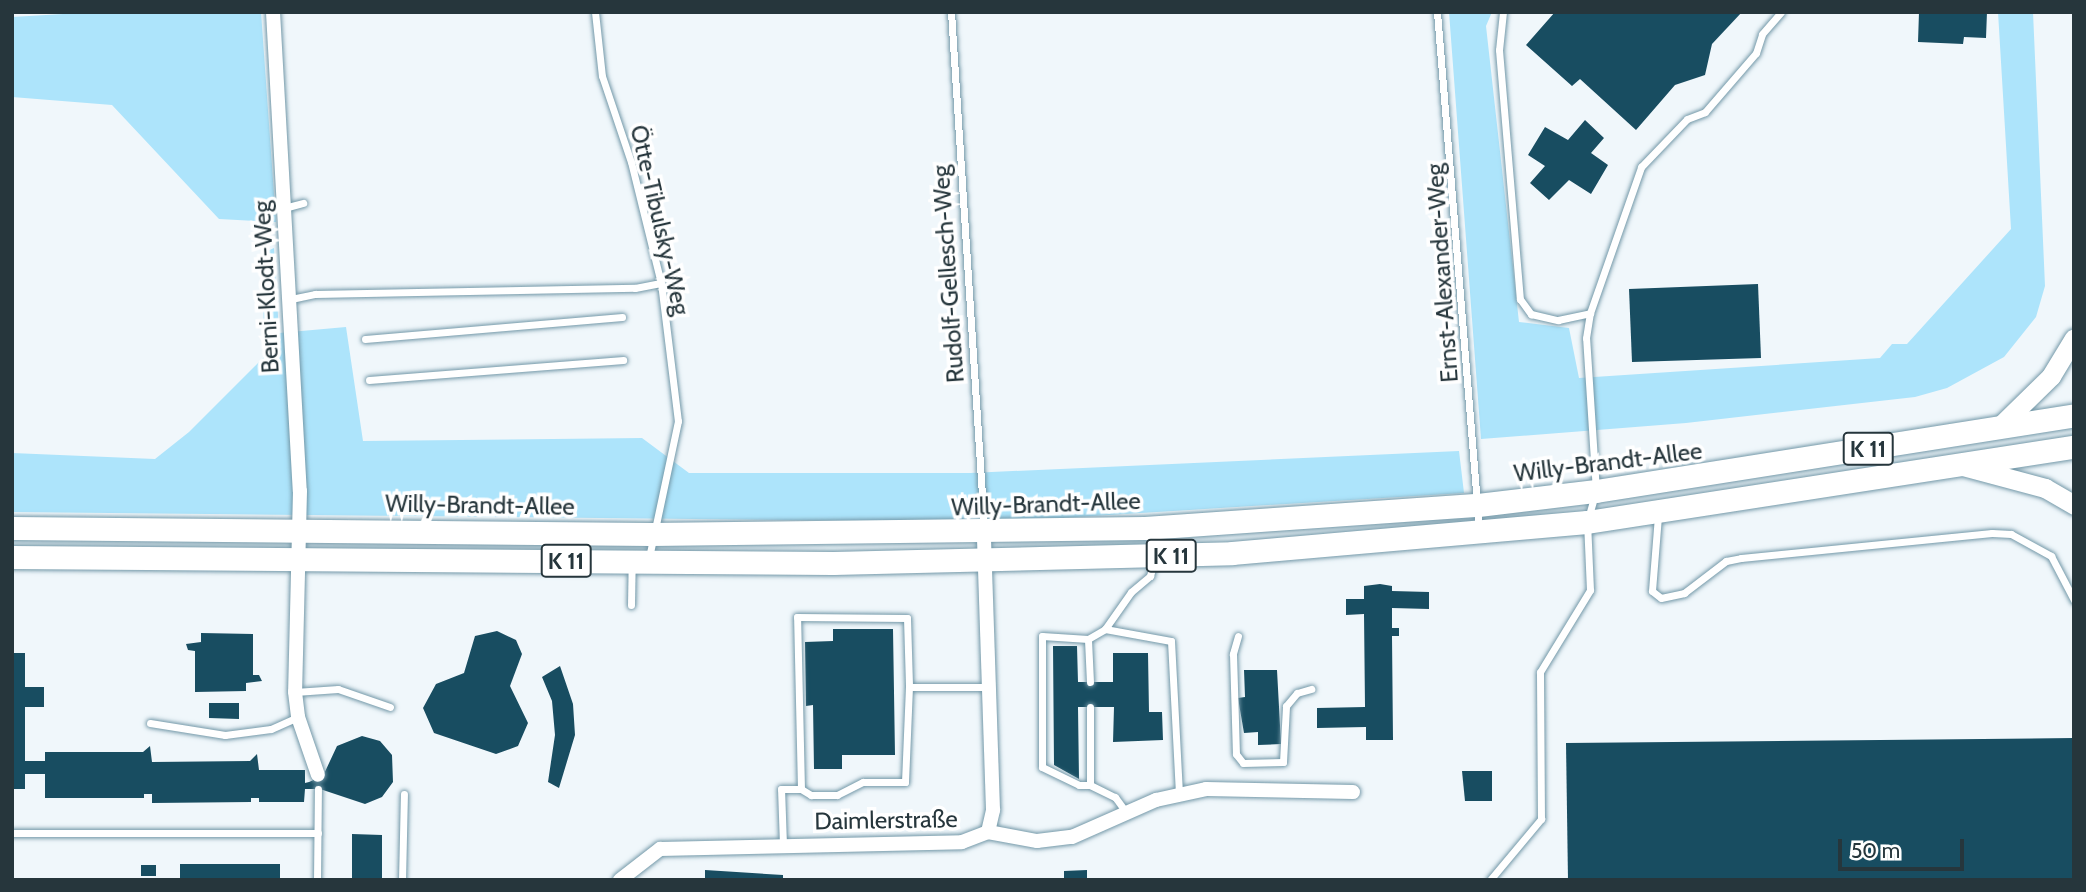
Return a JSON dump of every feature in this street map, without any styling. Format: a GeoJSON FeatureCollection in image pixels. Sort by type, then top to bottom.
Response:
{"type":"FeatureCollection","features":[{"type":"Feature","properties":{"kind":"main road"},"geometry":{"type":"LineString","coordinates":[[2000,427],[2051,376],[2074,338]]}},
{"type":"Feature","properties":{"kind":"main road","name":"Willy-Brandt-Allee"},"geometry":{"type":"LineString","coordinates":[[12,528],[651,534],[984,533],[1266,522],[1478,505],[1596,492],[2074,415]]}},
{"type":"Feature","properties":{"kind":"main road","name":"K 11"},"geometry":{"type":"LineString","coordinates":[[12,557],[985,562],[1155,556],[1587,522],[2074,447]]}},
{"type":"Feature","properties":{"kind":"main road"},"geometry":{"type":"LineString","coordinates":[[1962,466],[2045,488],[2074,505]]}},
{"type":"Feature","properties":{"kind":"street","name":"Berni-Klodt-Weg"},"geometry":{"type":"LineString","coordinates":[[273,12],[291,299],[300,530],[295,692],[298,717],[318,781]]}},
{"type":"Feature","properties":{"kind":"street","name":"Daimlerstraße"},"geometry":{"type":"LineString","coordinates":[[620,880],[660,849],[962,842],[988,832],[993,810],[984,533]]}},
{"type":"Feature","properties":{"kind":"street"},"geometry":{"type":"LineString","coordinates":[[988,832],[1037,841],[1072,837],[1126,812],[1179,793],[1353,792]]}},
{"type":"Feature","properties":{"kind":"lane","name":"Ötte-Tibulsky-Weg"},"geometry":{"type":"LineString","coordinates":[[595,12],[602,76],[631,162],[661,284],[678,421],[631,605]]}},
{"type":"Feature","properties":{"kind":"lane","name":"Rudolf-Gellesch-Weg"},"geometry":{"type":"LineString","coordinates":[[951,12],[984,533]]}},
{"type":"Feature","properties":{"kind":"lane","name":"Ernst-Alexander-Weg"},"geometry":{"type":"LineString","coordinates":[[1437,12],[1479,532]]}},
{"type":"Feature","properties":{"kind":"lane"},"geometry":{"type":"LineString","coordinates":[[1503,12],[1499,50],[1520,299],[1531,314],[1558,320],[1590,313]]}},
{"type":"Feature","properties":{"kind":"lane"},"geometry":{"type":"LineString","coordinates":[[1490,880],[1541,819],[1540,672],[1590,590],[1587,522],[1596,492],[1586,338],[1590,313],[1641,167],[1687,118],[1704,112],[1756,53],[1762,34],[1781,12]]}},
{"type":"Feature","properties":{"kind":"lane"},"geometry":{"type":"LineString","coordinates":[[284,208],[303,204]]}},
{"type":"Feature","properties":{"kind":"lane"},"geometry":{"type":"LineString","coordinates":[[291,299],[315,294],[635,288],[661,284]]}},
{"type":"Feature","properties":{"kind":"lane"},"geometry":{"type":"LineString","coordinates":[[365,339],[622,317]]}},
{"type":"Feature","properties":{"kind":"lane"},"geometry":{"type":"LineString","coordinates":[[369,380],[623,360]]}},
{"type":"Feature","properties":{"kind":"lane"},"geometry":{"type":"LineString","coordinates":[[1658,511],[1652,591],[1661,598],[1684,593],[1733,560],[1992,533],[2025,539],[2051,556],[2074,600]]}},
{"type":"Feature","properties":{"kind":"lane"},"geometry":{"type":"LineString","coordinates":[[1126,812],[1115,797],[1090,785],[1079,785],[1042,767],[1042,636],[1088,639],[1105,629],[1131,592],[1150,576],[1155,556]]}},
{"type":"Feature","properties":{"kind":"lane"},"geometry":{"type":"LineString","coordinates":[[783,845],[781,789],[801,789],[811,795],[837,795],[863,782],[905,782],[909,687],[907,618],[797,617],[801,789]]}},
{"type":"Feature","properties":{"kind":"lane"},"geometry":{"type":"LineString","coordinates":[[1105,629],[1171,641],[1179,793]]}},
{"type":"Feature","properties":{"kind":"lane"},"geometry":{"type":"LineString","coordinates":[[1238,636],[1233,654],[1236,754],[1243,763],[1283,762],[1286,706],[1297,693],[1311,689]]}},
{"type":"Feature","properties":{"kind":"lane"},"geometry":{"type":"LineString","coordinates":[[1088,639],[1090,682]]}},
{"type":"Feature","properties":{"kind":"lane"},"geometry":{"type":"LineString","coordinates":[[909,687],[991,687]]}},
{"type":"Feature","properties":{"kind":"lane"},"geometry":{"type":"LineString","coordinates":[[295,692],[338,689],[390,707]]}},
{"type":"Feature","properties":{"kind":"lane"},"geometry":{"type":"LineString","coordinates":[[1090,707],[1090,785]]}},
{"type":"Feature","properties":{"kind":"lane"},"geometry":{"type":"LineString","coordinates":[[150,723],[225,735],[271,729],[298,717]]}},
{"type":"Feature","properties":{"kind":"lane"},"geometry":{"type":"LineString","coordinates":[[317,880],[318,781]]}},
{"type":"Feature","properties":{"kind":"lane"},"geometry":{"type":"LineString","coordinates":[[402,880],[404,794]]}},
{"type":"Feature","properties":{"kind":"lane"},"geometry":{"type":"LineString","coordinates":[[12,832],[318,833]]}},
{"type":"Feature","properties":{"kind":"shaded area"},"geometry":{"type":"Polygon","coordinates":[[[97,12],[261,12],[276,222],[219,219],[112,105],[12,97],[12,17],[97,12]]]}},
{"type":"Feature","properties":{"kind":"shaded area"},"geometry":{"type":"Polygon","coordinates":[[[1449,12],[1492,12],[1486,26],[1519,322],[1569,328],[1579,378],[1880,358],[1892,344],[1907,344],[2011,229],[1998,12],[2033,12],[2045,286],[2036,317],[2004,357],[1947,388],[1915,397],[1686,423],[1481,439],[1449,12]]]}},
{"type":"Feature","properties":{"kind":"shaded area"},"geometry":{"type":"Polygon","coordinates":[[[274,248],[279,333],[346,327],[363,441],[642,438],[689,473],[970,473],[1459,451],[1464,493],[995,522],[12,512],[12,453],[155,459],[189,432],[265,356],[261,254],[274,248]]]}},
{"type":"Feature","properties":{"kind":"building"},"geometry":{"type":"Polygon","coordinates":[[[1555,12],[1742,12],[1712,44],[1705,75],[1675,85],[1636,130],[1580,79],[1572,86],[1526,45],[1555,12]]]}},
{"type":"Feature","properties":{"kind":"building"},"geometry":{"type":"Polygon","coordinates":[[[1919,12],[1987,12],[1986,38],[1964,37],[1963,44],[1918,42],[1919,12]]]}},
{"type":"Feature","properties":{"kind":"building"},"geometry":{"type":"Polygon","coordinates":[[[1585,120],[1604,138],[1591,153],[1608,165],[1591,194],[1569,180],[1549,200],[1530,183],[1545,166],[1528,155],[1545,127],[1568,140],[1585,120]]]}},
{"type":"Feature","properties":{"kind":"building"},"geometry":{"type":"Polygon","coordinates":[[[1758,284],[1761,358],[1632,362],[1629,289],[1758,284]]]}},
{"type":"Feature","properties":{"kind":"building"},"geometry":{"type":"Polygon","coordinates":[[[1364,586],[1392,586],[1392,591],[1429,592],[1429,609],[1392,608],[1392,628],[1399,628],[1399,636],[1392,636],[1393,740],[1366,740],[1366,727],[1317,728],[1317,708],[1365,707],[1364,614],[1346,615],[1346,599],[1364,599],[1364,586]]]}},
{"type":"Feature","properties":{"kind":"building"},"geometry":{"type":"Polygon","coordinates":[[[833,629],[893,629],[895,755],[842,755],[842,769],[814,769],[813,705],[806,706],[805,642],[833,641],[833,629]]]}},
{"type":"Feature","properties":{"kind":"building"},"geometry":{"type":"Polygon","coordinates":[[[497,631],[516,640],[522,654],[510,686],[528,723],[518,746],[496,754],[434,733],[423,708],[436,684],[464,673],[475,636],[497,631]]]}},
{"type":"Feature","properties":{"kind":"building"},"geometry":{"type":"Polygon","coordinates":[[[201,633],[253,634],[253,675],[259,675],[262,681],[246,683],[246,691],[195,692],[195,651],[188,650],[186,644],[201,642],[201,633]]]}},
{"type":"Feature","properties":{"kind":"building"},"geometry":{"type":"Polygon","coordinates":[[[1053,646],[1077,646],[1078,682],[1113,682],[1113,653],[1148,653],[1149,712],[1162,712],[1163,740],[1113,742],[1114,707],[1078,707],[1079,779],[1054,765],[1053,646]]]}},
{"type":"Feature","properties":{"kind":"building"},"geometry":{"type":"Polygon","coordinates":[[[12,653],[25,653],[25,687],[44,687],[44,707],[25,707],[25,761],[45,761],[45,752],[143,752],[150,746],[152,762],[250,761],[257,754],[259,770],[305,770],[305,783],[323,776],[337,746],[362,736],[380,741],[392,755],[393,782],[382,797],[365,804],[320,789],[305,789],[304,802],[259,802],[259,798],[251,798],[251,802],[152,803],[152,794],[144,794],[144,798],[45,798],[45,774],[25,774],[25,789],[12,789],[12,653]]]}},
{"type":"Feature","properties":{"kind":"building"},"geometry":{"type":"Polygon","coordinates":[[[560,666],[573,704],[575,735],[559,788],[548,782],[555,735],[552,701],[542,677],[560,666]]]}},
{"type":"Feature","properties":{"kind":"building"},"geometry":{"type":"Polygon","coordinates":[[[1244,670],[1277,670],[1281,744],[1258,745],[1258,732],[1244,733],[1238,698],[1245,697],[1244,670]]]}},
{"type":"Feature","properties":{"kind":"building"},"geometry":{"type":"Polygon","coordinates":[[[209,703],[239,703],[239,719],[209,718],[209,703]]]}},
{"type":"Feature","properties":{"kind":"building"},"geometry":{"type":"Polygon","coordinates":[[[2074,738],[2074,880],[1568,880],[1566,743],[2074,738]]]}},
{"type":"Feature","properties":{"kind":"building"},"geometry":{"type":"Polygon","coordinates":[[[1462,771],[1492,771],[1492,801],[1465,801],[1462,771]]]}},
{"type":"Feature","properties":{"kind":"building"},"geometry":{"type":"Polygon","coordinates":[[[352,834],[382,835],[382,880],[352,880],[352,834]]]}},
{"type":"Feature","properties":{"kind":"building"},"geometry":{"type":"Polygon","coordinates":[[[180,864],[280,864],[280,880],[180,880],[180,864]]]}},
{"type":"Feature","properties":{"kind":"building"},"geometry":{"type":"Polygon","coordinates":[[[141,865],[156,865],[156,876],[141,876],[141,865]]]}},
{"type":"Feature","properties":{"kind":"building"},"geometry":{"type":"Polygon","coordinates":[[[705,870],[783,875],[783,880],[705,880],[705,870]]]}},
{"type":"Feature","properties":{"kind":"building"},"geometry":{"type":"Polygon","coordinates":[[[1087,870],[1087,880],[1064,880],[1064,871],[1087,870]]]}}]}
